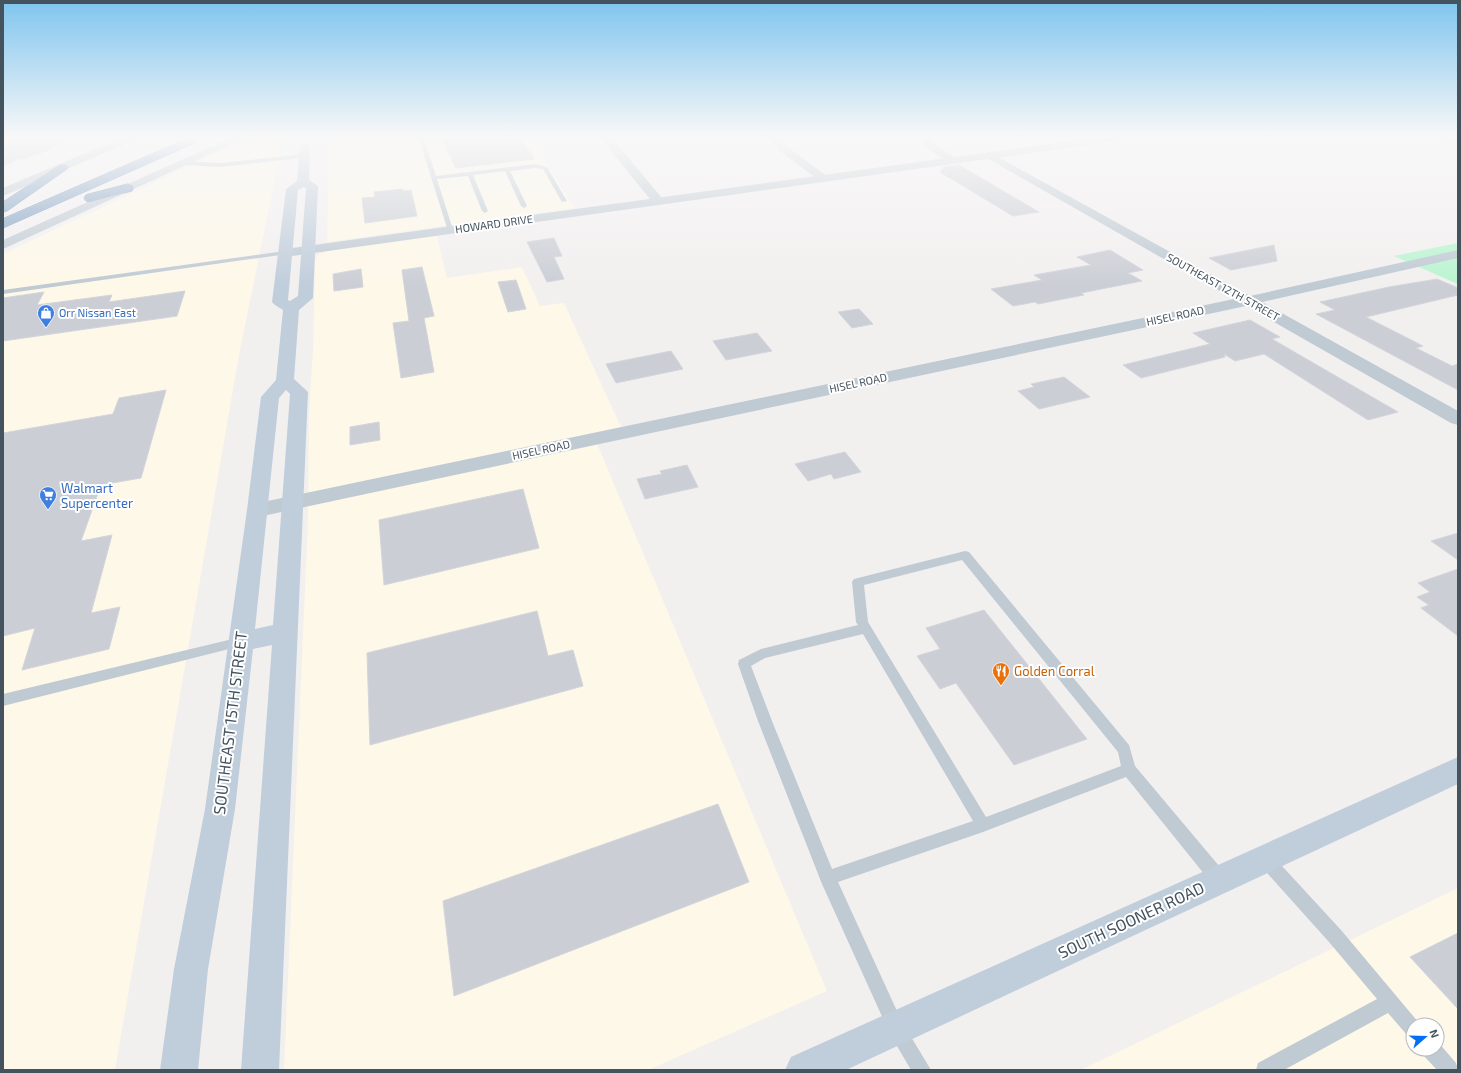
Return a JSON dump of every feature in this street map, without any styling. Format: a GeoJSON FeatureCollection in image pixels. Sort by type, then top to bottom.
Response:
{"type":"FeatureCollection","features":[{"type":"Feature","properties":{"kind":"highway"},"geometry":{"type":"LineString","coordinates":[[3,209],[36,186]]}},
{"type":"Feature","properties":{"kind":"highway"},"geometry":{"type":"LineString","coordinates":[[3,225],[90,186]]}},
{"type":"Feature","properties":{"kind":"highway"},"geometry":{"type":"LineString","coordinates":[[3,225],[106,193],[128,188]]}},
{"type":"Feature","properties":{"kind":"highway"},"geometry":{"type":"LineString","coordinates":[[3,209],[45,192]]}},
{"type":"Feature","properties":{"kind":"main road"},"geometry":{"type":"LineString","coordinates":[[291,308],[280,302],[292,189],[297,186]]}},
{"type":"Feature","properties":{"kind":"main road"},"geometry":{"type":"LineString","coordinates":[[260,1070],[285,632],[294,502],[299,392],[285,381],[291,308],[305,298],[312,186]]}},
{"type":"Feature","properties":{"kind":"main road","name":"SOUTHEAST 15TH STREET"},"geometry":{"type":"LineString","coordinates":[[179,1070],[192,969],[220,809],[258,510],[270,397],[285,381]]}},
{"type":"Feature","properties":{"kind":"main road"},"geometry":{"type":"LineString","coordinates":[[241,642],[285,632]]}},
{"type":"Feature","properties":{"kind":"main road","name":"SOUTH SOONER ROAD"},"geometry":{"type":"LineString","coordinates":[[804,1070],[1458,770]]}},
{"type":"Feature","properties":{"kind":"street"},"geometry":{"type":"LineString","coordinates":[[3,192],[17,186]]}},
{"type":"Feature","properties":{"kind":"street"},"geometry":{"type":"LineString","coordinates":[[3,245],[132,186]]}},
{"type":"Feature","properties":{"kind":"street"},"geometry":{"type":"LineString","coordinates":[[646,186],[658,201]]}},
{"type":"Feature","properties":{"kind":"street","name":"HOWARD DRIVE"},"geometry":{"type":"LineString","coordinates":[[285,253],[771,186]]}},
{"type":"Feature","properties":{"kind":"street","name":"SOUTHEAST 12TH STREET"},"geometry":{"type":"LineString","coordinates":[[1043,186],[1458,419]]}},
{"type":"Feature","properties":{"kind":"street","name":"HISEL ROAD"},"geometry":{"type":"LineString","coordinates":[[258,510],[1247,301],[1458,254]]}},
{"type":"Feature","properties":{"kind":"lane"},"geometry":{"type":"LineString","coordinates":[[436,186],[450,230]]}},
{"type":"Feature","properties":{"kind":"lane"},"geometry":{"type":"LineString","coordinates":[[475,186],[485,211]]}},
{"type":"Feature","properties":{"kind":"lane"},"geometry":{"type":"LineString","coordinates":[[515,186],[524,206]]}},
{"type":"Feature","properties":{"kind":"lane"},"geometry":{"type":"LineString","coordinates":[[555,186],[564,201]]}},
{"type":"Feature","properties":{"kind":"lane"},"geometry":{"type":"LineString","coordinates":[[3,292],[285,253]]}},
{"type":"Feature","properties":{"kind":"lane"},"geometry":{"type":"LineString","coordinates":[[983,825],[862,622],[858,582],[965,555],[1124,749],[1129,769],[1219,880]]}},
{"type":"Feature","properties":{"kind":"lane"},"geometry":{"type":"LineString","coordinates":[[866,628],[761,654],[744,664],[765,721],[828,878],[896,1028],[922,1070]]}},
{"type":"Feature","properties":{"kind":"lane"},"geometry":{"type":"LineString","coordinates":[[3,700],[241,642]]}},
{"type":"Feature","properties":{"kind":"lane"},"geometry":{"type":"LineString","coordinates":[[828,878],[983,825],[1129,769]]}},
{"type":"Feature","properties":{"kind":"lane"},"geometry":{"type":"LineString","coordinates":[[1265,858],[1335,936],[1405,1019]]}},
{"type":"Feature","properties":{"kind":"lane"},"geometry":{"type":"LineString","coordinates":[[1264,1070],[1390,1002]]}},
{"type":"Feature","properties":{"kind":"lane"},"geometry":{"type":"LineString","coordinates":[[1438,1057],[1449,1070]]}},
{"type":"Feature","properties":{"kind":"shaded area"},"geometry":{"type":"Polygon","coordinates":[[[147,186],[273,186],[239,355],[115,1070],[3,1070],[3,254],[147,186]]]}},
{"type":"Feature","properties":{"kind":"shaded area"},"geometry":{"type":"Polygon","coordinates":[[[328,186],[561,186],[574,208],[327,242],[328,186]]]}},
{"type":"Feature","properties":{"kind":"shaded area"},"geometry":{"type":"Polygon","coordinates":[[[437,236],[447,278],[522,267],[540,306],[564,303],[621,427],[593,434],[827,991],[648,1070],[284,1070],[308,519],[309,411],[313,350],[315,260],[319,254],[328,251],[437,236]]]}},
{"type":"Feature","properties":{"kind":"shaded area"},"geometry":{"type":"Polygon","coordinates":[[[1458,888],[1458,1070],[1081,1070],[1458,888]]]}},
{"type":"Feature","properties":{"kind":"green space"},"geometry":{"type":"Polygon","coordinates":[[[1458,243],[1458,284],[1394,256],[1458,243]]]}},
{"type":"Feature","properties":{"kind":"building"},"geometry":{"type":"Polygon","coordinates":[[[963,186],[995,186],[1039,212],[1013,216],[963,186]]]}},
{"type":"Feature","properties":{"kind":"building"},"geometry":{"type":"Polygon","coordinates":[[[403,189],[403,191],[411,190],[417,216],[365,223],[362,198],[375,197],[374,192],[403,189]]]}},
{"type":"Feature","properties":{"kind":"building"},"geometry":{"type":"Polygon","coordinates":[[[554,238],[562,256],[554,257],[564,279],[547,282],[527,242],[554,238]]]}},
{"type":"Feature","properties":{"kind":"building"},"geometry":{"type":"Polygon","coordinates":[[[1274,245],[1277,261],[1231,270],[1209,258],[1274,245]]]}},
{"type":"Feature","properties":{"kind":"building"},"geometry":{"type":"Polygon","coordinates":[[[1110,250],[1143,270],[1128,273],[1142,281],[1081,293],[1084,295],[1038,304],[1035,302],[1013,306],[991,289],[1042,280],[1034,275],[1091,265],[1077,257],[1110,250]]]}},
{"type":"Feature","properties":{"kind":"building"},"geometry":{"type":"Polygon","coordinates":[[[422,267],[434,316],[424,318],[434,372],[401,378],[393,323],[409,321],[402,270],[422,267]]]}},
{"type":"Feature","properties":{"kind":"building"},"geometry":{"type":"Polygon","coordinates":[[[361,269],[363,287],[334,291],[333,274],[361,269]]]}},
{"type":"Feature","properties":{"kind":"building"},"geometry":{"type":"Polygon","coordinates":[[[1437,279],[1458,288],[1458,295],[1366,317],[1423,346],[1416,348],[1452,366],[1458,364],[1458,390],[1316,314],[1335,310],[1320,302],[1389,287],[1437,279]]]}},
{"type":"Feature","properties":{"kind":"building"},"geometry":{"type":"Polygon","coordinates":[[[516,280],[526,309],[508,312],[498,282],[516,280]]]}},
{"type":"Feature","properties":{"kind":"building","name":"Orr Nissan East"},"geometry":{"type":"Polygon","coordinates":[[[185,291],[177,316],[3,341],[3,298],[44,292],[37,305],[112,295],[109,302],[185,291]]]}},
{"type":"Feature","properties":{"kind":"building"},"geometry":{"type":"Polygon","coordinates":[[[859,309],[873,324],[852,328],[838,312],[859,309]]]}},
{"type":"Feature","properties":{"kind":"building"},"geometry":{"type":"Polygon","coordinates":[[[1250,320],[1280,337],[1272,339],[1398,412],[1368,420],[1264,354],[1235,361],[1224,354],[1225,357],[1141,378],[1123,365],[1210,344],[1193,333],[1250,320]]]}},
{"type":"Feature","properties":{"kind":"building"},"geometry":{"type":"Polygon","coordinates":[[[757,333],[772,351],[726,360],[713,341],[757,333]]]}},
{"type":"Feature","properties":{"kind":"building"},"geometry":{"type":"Polygon","coordinates":[[[671,351],[683,369],[616,383],[606,364],[671,351]]]}},
{"type":"Feature","properties":{"kind":"building"},"geometry":{"type":"Polygon","coordinates":[[[1064,377],[1090,397],[1039,409],[1018,391],[1034,387],[1031,384],[1064,377]]]}},
{"type":"Feature","properties":{"kind":"building","name":"Walmart Supercenter"},"geometry":{"type":"Polygon","coordinates":[[[166,390],[141,478],[101,485],[81,541],[112,535],[91,613],[120,607],[109,649],[22,670],[35,628],[3,636],[3,433],[113,414],[119,398],[166,390]]]}},
{"type":"Feature","properties":{"kind":"building"},"geometry":{"type":"Polygon","coordinates":[[[379,422],[380,440],[350,445],[350,427],[379,422]]]}},
{"type":"Feature","properties":{"kind":"building"},"geometry":{"type":"Polygon","coordinates":[[[845,452],[861,472],[834,479],[831,474],[808,481],[795,464],[845,452]]]}},
{"type":"Feature","properties":{"kind":"building"},"geometry":{"type":"Polygon","coordinates":[[[687,465],[698,487],[645,499],[637,479],[662,474],[660,471],[687,465]]]}},
{"type":"Feature","properties":{"kind":"building"},"geometry":{"type":"Polygon","coordinates":[[[523,489],[539,548],[384,585],[379,520],[523,489]]]}},
{"type":"Feature","properties":{"kind":"building"},"geometry":{"type":"Polygon","coordinates":[[[1458,533],[1458,560],[1431,541],[1458,533]]]}},
{"type":"Feature","properties":{"kind":"building"},"geometry":{"type":"Polygon","coordinates":[[[1458,569],[1458,636],[1421,608],[1429,605],[1417,597],[1430,592],[1418,583],[1458,569]]]}},
{"type":"Feature","properties":{"kind":"building","name":"Golden Corral"},"geometry":{"type":"Polygon","coordinates":[[[984,610],[1087,739],[1014,765],[956,683],[940,689],[917,656],[940,649],[926,628],[984,610]]]}},
{"type":"Feature","properties":{"kind":"building"},"geometry":{"type":"Polygon","coordinates":[[[537,611],[548,656],[573,650],[583,686],[370,745],[367,653],[537,611]]]}},
{"type":"Feature","properties":{"kind":"building"},"geometry":{"type":"Polygon","coordinates":[[[718,804],[749,882],[454,996],[443,901],[718,804]]]}},
{"type":"Feature","properties":{"kind":"building"},"geometry":{"type":"Polygon","coordinates":[[[1458,933],[1458,1009],[1410,957],[1458,933]]]}},
{"type":"Feature","properties":{"kind":"place","name":"Orr Nissan East"},"geometry":{"type":"Point","coordinates":[46,328]}},
{"type":"Feature","properties":{"kind":"place","name":"Walmart Supercenter"},"geometry":{"type":"Point","coordinates":[48,510]}},
{"type":"Feature","properties":{"kind":"place","name":"Golden Corral"},"geometry":{"type":"Point","coordinates":[1001,686]}}]}
